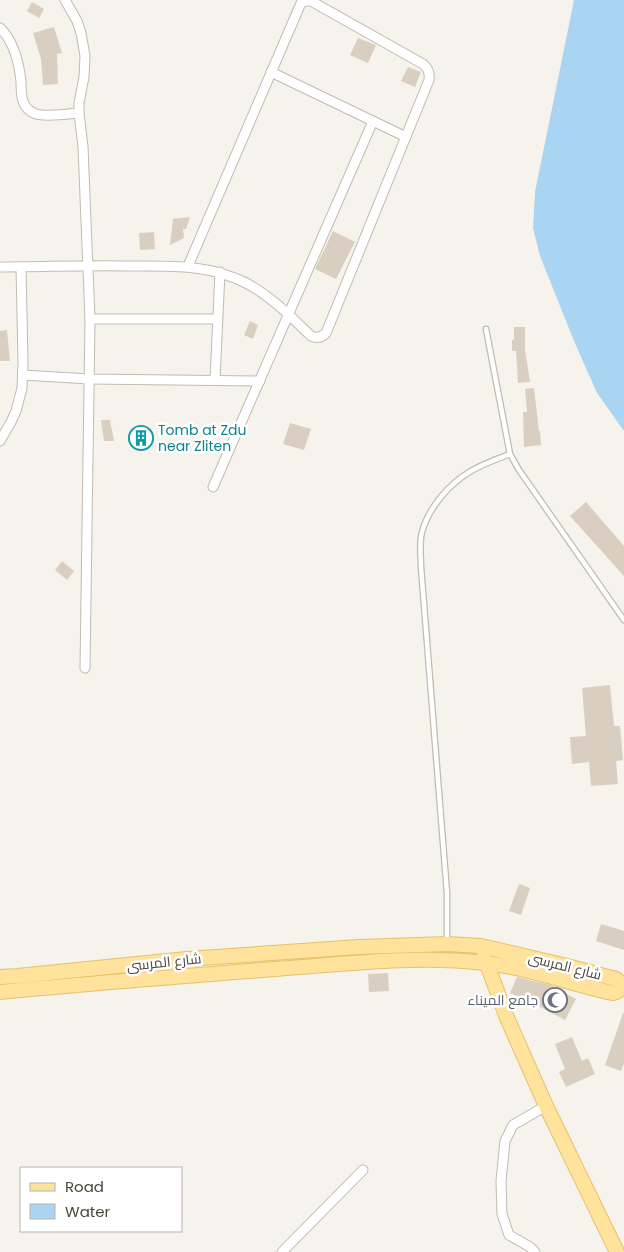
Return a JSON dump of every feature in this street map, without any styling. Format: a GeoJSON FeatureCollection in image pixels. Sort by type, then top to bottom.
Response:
{"type":"FeatureCollection","features":[{"type":"Feature","properties":{"kind":"main road","name":"شارع المرسى"},"geometry":{"type":"LineString","coordinates":[[0,977],[187,959],[359,947],[447,944],[481,946],[567,966],[616,979],[619,982],[616,994],[518,968],[453,960],[404,960],[90,983],[0,992]]}},
{"type":"Feature","properties":{"kind":"main road"},"geometry":{"type":"LineString","coordinates":[[481,946],[507,1018],[546,1106],[617,1252]]}},
{"type":"Feature","properties":{"kind":"street"},"geometry":{"type":"LineString","coordinates":[[65,0],[77,21],[85,56],[84,77],[79,103],[83,146],[90,318],[85,668]]}},
{"type":"Feature","properties":{"kind":"street"},"geometry":{"type":"LineString","coordinates":[[0,267],[87,265],[188,266],[220,272],[259,290],[289,314],[311,336],[318,338],[326,333],[429,80],[427,67],[311,1],[306,1],[299,5],[188,266]]}},
{"type":"Feature","properties":{"kind":"street"},"geometry":{"type":"LineString","coordinates":[[0,28],[4,32],[18,64],[22,100],[30,111],[38,114],[79,114]]}},
{"type":"Feature","properties":{"kind":"street"},"geometry":{"type":"LineString","coordinates":[[271,72],[406,137]]}},
{"type":"Feature","properties":{"kind":"street"},"geometry":{"type":"LineString","coordinates":[[213,487],[373,121]]}},
{"type":"Feature","properties":{"kind":"street"},"geometry":{"type":"LineString","coordinates":[[0,440],[12,422],[22,388],[21,267]]}},
{"type":"Feature","properties":{"kind":"street"},"geometry":{"type":"LineString","coordinates":[[215,380],[220,272]]}},
{"type":"Feature","properties":{"kind":"street"},"geometry":{"type":"LineString","coordinates":[[90,318],[218,319]]}},
{"type":"Feature","properties":{"kind":"street"},"geometry":{"type":"LineString","coordinates":[[23,375],[89,379],[260,381]]}},
{"type":"Feature","properties":{"kind":"street"},"geometry":{"type":"LineString","coordinates":[[535,1252],[530,1247],[508,1235],[502,1214],[501,1181],[505,1141],[513,1125],[546,1106]]}},
{"type":"Feature","properties":{"kind":"street"},"geometry":{"type":"LineString","coordinates":[[282,1252],[363,1170]]}},
{"type":"Feature","properties":{"kind":"lane"},"geometry":{"type":"LineString","coordinates":[[486,329],[510,454],[519,470],[624,620]]}},
{"type":"Feature","properties":{"kind":"lane"},"geometry":{"type":"LineString","coordinates":[[447,944],[447,893],[421,567],[422,534],[426,520],[446,491],[473,470],[510,454]]}},
{"type":"Feature","properties":{"kind":"water"},"geometry":{"type":"Polygon","coordinates":[[[574,0],[624,0],[624,431],[597,393],[540,256],[533,228],[535,192],[574,0]]]}},
{"type":"Feature","properties":{"kind":"building"},"geometry":{"type":"Polygon","coordinates":[[[32,2],[44,9],[39,18],[27,11],[32,2]]]}},
{"type":"Feature","properties":{"kind":"building"},"geometry":{"type":"Polygon","coordinates":[[[54,27],[62,53],[57,54],[58,84],[43,85],[41,59],[33,33],[54,27]]]}},
{"type":"Feature","properties":{"kind":"building"},"geometry":{"type":"Polygon","coordinates":[[[358,38],[376,45],[368,63],[350,55],[358,38]]]}},
{"type":"Feature","properties":{"kind":"building"},"geometry":{"type":"Polygon","coordinates":[[[408,67],[421,72],[415,87],[401,81],[408,67]]]}},
{"type":"Feature","properties":{"kind":"building"},"geometry":{"type":"Polygon","coordinates":[[[190,217],[186,229],[183,229],[184,238],[170,245],[173,219],[190,217]]]}},
{"type":"Feature","properties":{"kind":"building"},"geometry":{"type":"Polygon","coordinates":[[[333,231],[355,242],[336,279],[315,269],[333,231]]]}},
{"type":"Feature","properties":{"kind":"building"},"geometry":{"type":"Polygon","coordinates":[[[154,232],[155,249],[140,250],[139,233],[154,232]]]}},
{"type":"Feature","properties":{"kind":"building"},"geometry":{"type":"Polygon","coordinates":[[[250,321],[258,325],[253,339],[244,335],[250,321]]]}},
{"type":"Feature","properties":{"kind":"building"},"geometry":{"type":"Polygon","coordinates":[[[514,327],[525,327],[525,350],[530,382],[518,383],[516,351],[512,351],[514,327]]]}},
{"type":"Feature","properties":{"kind":"building"},"geometry":{"type":"Polygon","coordinates":[[[7,330],[10,361],[0,361],[0,331],[7,330]]]}},
{"type":"Feature","properties":{"kind":"building"},"geometry":{"type":"Polygon","coordinates":[[[534,388],[541,445],[524,447],[523,412],[527,412],[525,389],[534,388]]]}},
{"type":"Feature","properties":{"kind":"building"},"geometry":{"type":"Polygon","coordinates":[[[101,420],[110,420],[114,441],[104,441],[101,420]]]}},
{"type":"Feature","properties":{"kind":"building"},"geometry":{"type":"Polygon","coordinates":[[[290,423],[311,429],[304,450],[283,444],[290,423]]]}},
{"type":"Feature","properties":{"kind":"building","name":"Tomb at Zdu near Zliten"},"geometry":{"type":"Polygon","coordinates":[[[144,428],[147,439],[139,445],[134,436],[144,428]]]}},
{"type":"Feature","properties":{"kind":"building"},"geometry":{"type":"Polygon","coordinates":[[[586,502],[624,546],[624,576],[570,516],[586,502]]]}},
{"type":"Feature","properties":{"kind":"building"},"geometry":{"type":"Polygon","coordinates":[[[62,561],[74,571],[67,580],[55,570],[62,561]]]}},
{"type":"Feature","properties":{"kind":"building"},"geometry":{"type":"Polygon","coordinates":[[[610,685],[614,726],[620,726],[623,760],[616,761],[618,784],[591,786],[589,762],[572,764],[570,737],[586,736],[582,688],[610,685]]]}},
{"type":"Feature","properties":{"kind":"building"},"geometry":{"type":"Polygon","coordinates":[[[519,884],[530,888],[521,915],[509,911],[519,884]]]}},
{"type":"Feature","properties":{"kind":"building"},"geometry":{"type":"Polygon","coordinates":[[[601,924],[624,931],[624,950],[596,941],[601,924]]]}},
{"type":"Feature","properties":{"kind":"building"},"geometry":{"type":"Polygon","coordinates":[[[388,973],[389,991],[369,992],[368,974],[388,973]]]}},
{"type":"Feature","properties":{"kind":"building"},"geometry":{"type":"Polygon","coordinates":[[[517,977],[550,985],[576,999],[565,1020],[510,993],[517,977]]]}},
{"type":"Feature","properties":{"kind":"building"},"geometry":{"type":"Polygon","coordinates":[[[623,1013],[624,1063],[621,1071],[605,1065],[623,1013]]]}},
{"type":"Feature","properties":{"kind":"building"},"geometry":{"type":"Polygon","coordinates":[[[572,1037],[582,1061],[588,1058],[595,1074],[566,1087],[559,1072],[565,1069],[555,1044],[572,1037]]]}},
{"type":"Feature","properties":{"kind":"place","name":"Tomb at Zdu near Zliten"},"geometry":{"type":"Point","coordinates":[141,438]}},
{"type":"Feature","properties":{"kind":"place","name":"جامع الميناء"},"geometry":{"type":"Point","coordinates":[555,1000]}}]}
